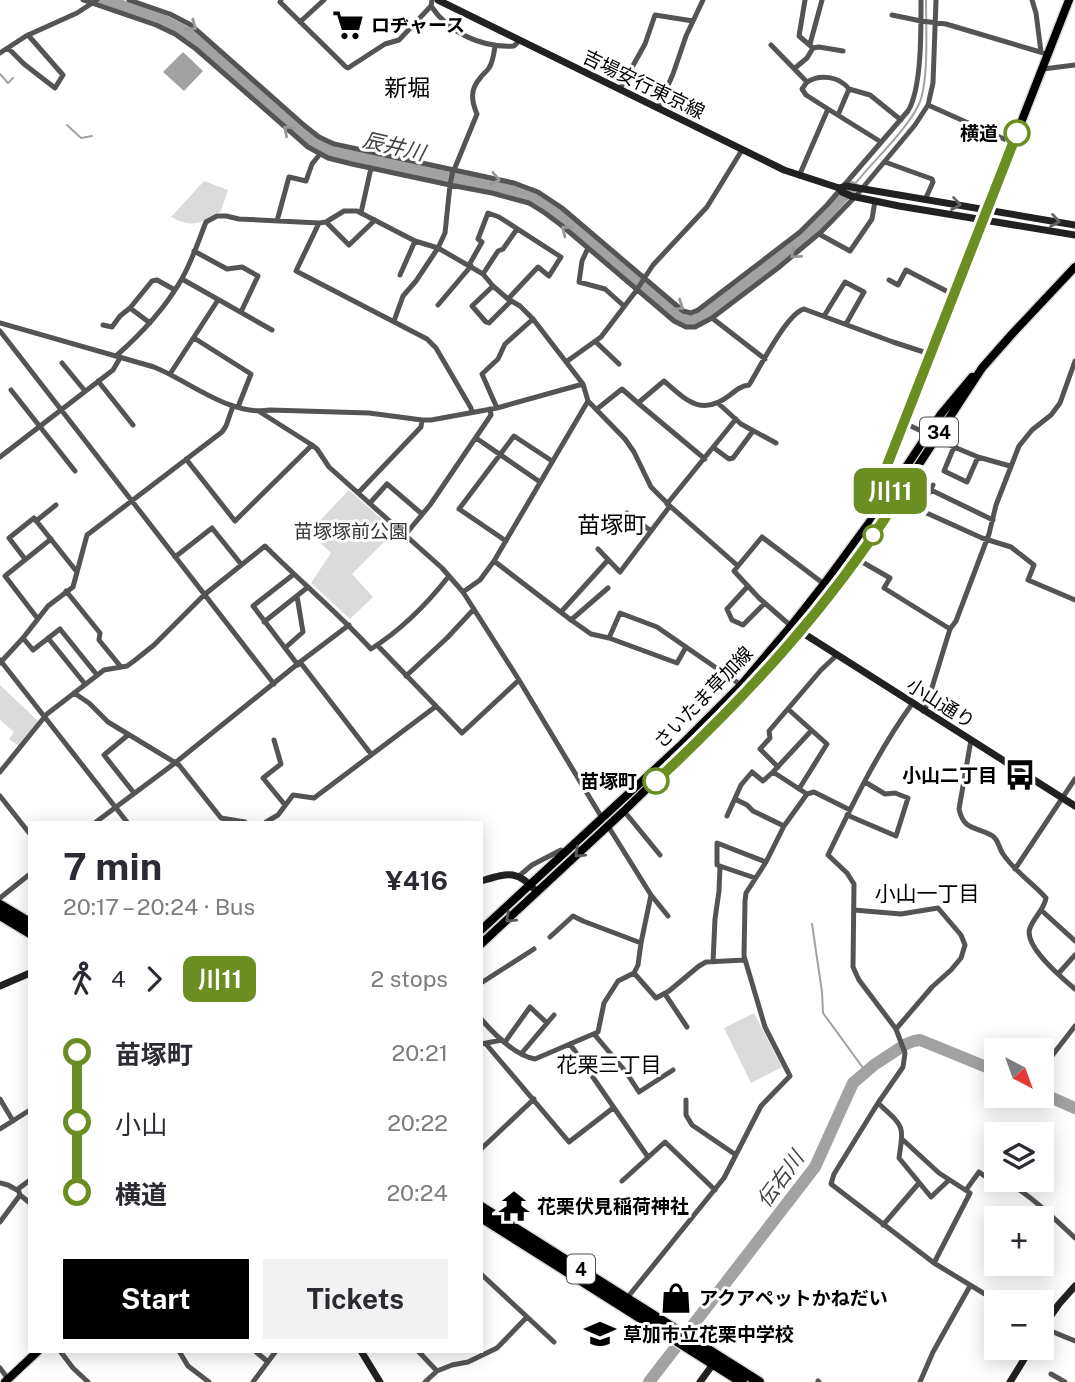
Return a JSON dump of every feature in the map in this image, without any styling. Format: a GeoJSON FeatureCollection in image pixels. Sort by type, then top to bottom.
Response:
{"type":"FeatureCollection","features":[{"type":"Feature","properties":{"kind":"highway"},"geometry":{"type":"LineString","coordinates":[[0,905],[28,922]]}},
{"type":"Feature","properties":{"kind":"highway"},"geometry":{"type":"LineString","coordinates":[[0,915],[28,932]]}},
{"type":"Feature","properties":{"kind":"highway","name":"4"},"geometry":{"type":"LineString","coordinates":[[483,1208],[628,1298],[677,1336]]}},
{"type":"Feature","properties":{"kind":"highway","name":"4"},"geometry":{"type":"LineString","coordinates":[[483,1218],[715,1360],[760,1382]]}},
{"type":"Feature","properties":{"kind":"highway","name":"4"},"geometry":{"type":"LineString","coordinates":[[715,1360],[742,1382]]}},
{"type":"Feature","properties":{"kind":"main road","name":"34"},"geometry":{"type":"LineString","coordinates":[[890,491],[884,475],[886,468],[1043,69],[1044,53],[1069,0]]}},
{"type":"Feature","properties":{"kind":"main road","name":"吉場安行東京線"},"geometry":{"type":"LineString","coordinates":[[434,2],[452,7],[799,176],[875,201],[1075,235]]}},
{"type":"Feature","properties":{"kind":"main road","name":"吉場安行東京線"},"geometry":{"type":"LineString","coordinates":[[856,193],[987,209],[1075,225]]}},
{"type":"Feature","properties":{"kind":"main road","name":"さいたま草加線"},"geometry":{"type":"LineString","coordinates":[[483,928],[680,746],[741,684],[824,584],[931,436],[964,385],[1075,267]]}},
{"type":"Feature","properties":{"kind":"main road","name":"さいたま草加線"},"geometry":{"type":"LineString","coordinates":[[483,942],[608,827],[748,690],[800,631],[857,559],[898,498],[931,436]]}},
{"type":"Feature","properties":{"kind":"main road"},"geometry":{"type":"LineString","coordinates":[[890,491],[898,498]]}},
{"type":"Feature","properties":{"kind":"main road","name":"小山通り"},"geometry":{"type":"LineString","coordinates":[[791,626],[1075,806]]}},
{"type":"Feature","properties":{"kind":"main road"},"geometry":{"type":"LineString","coordinates":[[483,880],[506,874],[519,876],[537,892]]}},
{"type":"Feature","properties":{"kind":"main road"},"geometry":{"type":"LineString","coordinates":[[0,986],[28,974]]}},
{"type":"Feature","properties":{"kind":"main road"},"geometry":{"type":"LineString","coordinates":[[1054,1311],[1075,1286]]}},
{"type":"Feature","properties":{"kind":"main road"},"geometry":{"type":"LineString","coordinates":[[6,1380],[36,1353]]}},
{"type":"Feature","properties":{"kind":"main road"},"geometry":{"type":"LineString","coordinates":[[362,1353],[376,1379]]}},
{"type":"Feature","properties":{"kind":"main road"},"geometry":{"type":"LineString","coordinates":[[700,1382],[715,1360]]}},
{"type":"Feature","properties":{"kind":"main road"},"geometry":{"type":"LineString","coordinates":[[1010,1382],[1024,1360]]}},
{"type":"Feature","properties":{"kind":"street"},"geometry":{"type":"LineString","coordinates":[[83,0],[95,2],[175,34],[307,147],[320,154],[371,169],[529,203],[545,213],[679,325],[686,327],[695,327],[712,318],[818,234],[885,162],[915,125],[928,105],[933,83],[936,0]]}},
{"type":"Feature","properties":{"kind":"street"},"geometry":{"type":"LineString","coordinates":[[129,0],[180,18],[199,31],[305,126],[327,141],[344,148],[514,183],[546,196],[683,311],[694,312],[786,243],[827,205],[908,111],[918,80],[921,0]]}},
{"type":"Feature","properties":{"kind":"street"},"geometry":{"type":"LineString","coordinates":[[281,0],[280,2],[348,68],[385,44],[399,40],[434,2]]}},
{"type":"Feature","properties":{"kind":"street"},"geometry":{"type":"LineString","coordinates":[[300,22],[324,0]]}},
{"type":"Feature","properties":{"kind":"street"},"geometry":{"type":"LineString","coordinates":[[452,7],[459,0]]}},
{"type":"Feature","properties":{"kind":"street"},"geometry":{"type":"LineString","coordinates":[[658,108],[703,0]]}},
{"type":"Feature","properties":{"kind":"street"},"geometry":{"type":"LineString","coordinates":[[805,0],[799,36],[812,46],[843,51]]}},
{"type":"Feature","properties":{"kind":"street"},"geometry":{"type":"LineString","coordinates":[[795,68],[807,58],[812,46],[822,0]]}},
{"type":"Feature","properties":{"kind":"street"},"geometry":{"type":"LineString","coordinates":[[892,15],[946,24],[1044,53],[1032,0]]}},
{"type":"Feature","properties":{"kind":"street"},"geometry":{"type":"LineString","coordinates":[[0,53],[28,35],[78,13],[95,2]]}},
{"type":"Feature","properties":{"kind":"street"},"geometry":{"type":"LineString","coordinates":[[434,2],[436,13],[453,29],[476,40],[495,46],[514,46],[520,40]]}},
{"type":"Feature","properties":{"kind":"street"},"geometry":{"type":"LineString","coordinates":[[620,89],[645,44],[655,15],[693,21]]}},
{"type":"Feature","properties":{"kind":"street"},"geometry":{"type":"LineString","coordinates":[[8,48],[55,88],[63,75],[28,35]]}},
{"type":"Feature","properties":{"kind":"street"},"geometry":{"type":"LineString","coordinates":[[771,45],[807,82]]}},
{"type":"Feature","properties":{"kind":"street"},"geometry":{"type":"LineString","coordinates":[[394,321],[403,296],[438,248],[445,233],[453,171],[478,114],[472,103],[472,96],[478,80],[489,69],[495,46]]}},
{"type":"Feature","properties":{"kind":"street"},"geometry":{"type":"LineString","coordinates":[[1043,69],[1075,65]]}},
{"type":"Feature","properties":{"kind":"street"},"geometry":{"type":"LineString","coordinates":[[881,142],[806,95],[802,89],[807,82],[816,76],[830,78],[847,85],[849,89],[870,95],[901,120]]}},
{"type":"Feature","properties":{"kind":"street"},"geometry":{"type":"LineString","coordinates":[[838,115],[849,89]]}},
{"type":"Feature","properties":{"kind":"street"},"geometry":{"type":"LineString","coordinates":[[928,105],[1013,143]]}},
{"type":"Feature","properties":{"kind":"street"},"geometry":{"type":"LineString","coordinates":[[799,176],[828,109]]}},
{"type":"Feature","properties":{"kind":"street"},"geometry":{"type":"LineString","coordinates":[[566,362],[596,342],[653,265],[707,207],[742,150]]}},
{"type":"Feature","properties":{"kind":"street"},"geometry":{"type":"LineString","coordinates":[[276,221],[289,177],[306,181],[312,164],[320,154]]}},
{"type":"Feature","properties":{"kind":"street"},"geometry":{"type":"LineString","coordinates":[[885,162],[932,179],[925,200]]}},
{"type":"Feature","properties":{"kind":"street"},"geometry":{"type":"LineString","coordinates":[[361,214],[371,169]]}},
{"type":"Feature","properties":{"kind":"street"},"geometry":{"type":"LineString","coordinates":[[818,234],[850,251],[872,219],[875,201]]}},
{"type":"Feature","properties":{"kind":"street"},"geometry":{"type":"LineString","coordinates":[[0,457],[113,370],[118,357],[150,323],[182,279],[205,222],[218,216],[322,222],[344,211],[358,211],[470,266],[520,306],[583,384],[588,401],[625,439],[651,487],[738,566]]}},
{"type":"Feature","properties":{"kind":"street"},"geometry":{"type":"LineString","coordinates":[[438,305],[470,266],[482,242],[478,239],[488,213],[499,217],[561,257],[549,276],[538,267],[489,323],[472,306],[493,286]]}},
{"type":"Feature","properties":{"kind":"street"},"geometry":{"type":"LineString","coordinates":[[322,222],[349,245],[374,220]]}},
{"type":"Feature","properties":{"kind":"street"},"geometry":{"type":"LineString","coordinates":[[322,222],[296,271],[427,339],[436,348],[472,412]]}},
{"type":"Feature","properties":{"kind":"street"},"geometry":{"type":"LineString","coordinates":[[483,274],[517,229]]}},
{"type":"Feature","properties":{"kind":"street"},"geometry":{"type":"LineString","coordinates":[[400,275],[415,241]]}},
{"type":"Feature","properties":{"kind":"street"},"geometry":{"type":"LineString","coordinates":[[588,248],[582,261],[579,282],[605,289],[624,306]]}},
{"type":"Feature","properties":{"kind":"street"},"geometry":{"type":"LineString","coordinates":[[194,251],[227,269],[242,267],[258,276],[240,312]]}},
{"type":"Feature","properties":{"kind":"street"},"geometry":{"type":"LineString","coordinates":[[888,280],[898,285],[906,270],[954,295]]}},
{"type":"Feature","properties":{"kind":"street"},"geometry":{"type":"LineString","coordinates":[[182,279],[272,330]]}},
{"type":"Feature","properties":{"kind":"street"},"geometry":{"type":"LineString","coordinates":[[103,325],[113,327],[152,281],[157,280],[175,290]]}},
{"type":"Feature","properties":{"kind":"street"},"geometry":{"type":"LineString","coordinates":[[824,316],[845,282],[864,292],[846,324]]}},
{"type":"Feature","properties":{"kind":"street"},"geometry":{"type":"LineString","coordinates":[[170,373],[218,300]]}},
{"type":"Feature","properties":{"kind":"street"},"geometry":{"type":"LineString","coordinates":[[130,308],[150,323]]}},
{"type":"Feature","properties":{"kind":"street"},"geometry":{"type":"LineString","coordinates":[[638,403],[664,381],[698,406],[719,404],[742,386],[749,385],[784,327],[799,310],[804,309],[930,354]]}},
{"type":"Feature","properties":{"kind":"street"},"geometry":{"type":"LineString","coordinates":[[712,318],[765,359]]}},
{"type":"Feature","properties":{"kind":"street"},"geometry":{"type":"LineString","coordinates":[[405,535],[491,415],[493,408],[482,374],[498,359],[505,344],[533,319]]}},
{"type":"Feature","properties":{"kind":"street"},"geometry":{"type":"LineString","coordinates":[[0,323],[170,373],[220,401],[260,412],[317,449],[329,467],[449,576],[463,592],[608,827],[668,916]]}},
{"type":"Feature","properties":{"kind":"street"},"geometry":{"type":"LineString","coordinates":[[0,331],[274,684]]}},
{"type":"Feature","properties":{"kind":"street"},"geometry":{"type":"LineString","coordinates":[[126,821],[0,661],[23,638],[48,606],[72,587],[87,535],[222,432],[226,426],[251,374],[194,338]]}},
{"type":"Feature","properties":{"kind":"street"},"geometry":{"type":"LineString","coordinates":[[596,342],[619,364]]}},
{"type":"Feature","properties":{"kind":"street"},"geometry":{"type":"LineString","coordinates":[[923,711],[950,629],[956,621],[987,539],[1010,466],[1019,446],[1060,403],[1075,361]]}},
{"type":"Feature","properties":{"kind":"street"},"geometry":{"type":"LineString","coordinates":[[62,363],[85,391]]}},
{"type":"Feature","properties":{"kind":"street"},"geometry":{"type":"LineString","coordinates":[[98,381],[133,425]]}},
{"type":"Feature","properties":{"kind":"street"},"geometry":{"type":"LineString","coordinates":[[260,412],[351,412],[422,420],[493,408],[583,384]]}},
{"type":"Feature","properties":{"kind":"street"},"geometry":{"type":"LineString","coordinates":[[597,410],[622,389],[705,459]]}},
{"type":"Feature","properties":{"kind":"street"},"geometry":{"type":"LineString","coordinates":[[12,390],[75,471]]}},
{"type":"Feature","properties":{"kind":"street"},"geometry":{"type":"LineString","coordinates":[[463,592],[480,580],[494,561],[588,401]]}},
{"type":"Feature","properties":{"kind":"street"},"geometry":{"type":"LineString","coordinates":[[719,404],[753,431],[776,443]]}},
{"type":"Feature","properties":{"kind":"street"},"geometry":{"type":"LineString","coordinates":[[598,549],[620,572],[668,505],[736,419]]}},
{"type":"Feature","properties":{"kind":"street"},"geometry":{"type":"LineString","coordinates":[[358,493],[421,427],[422,420]]}},
{"type":"Feature","properties":{"kind":"street"},"geometry":{"type":"LineString","coordinates":[[904,423],[978,457],[1010,466]]}},
{"type":"Feature","properties":{"kind":"street"},"geometry":{"type":"LineString","coordinates":[[714,447],[729,459],[733,458],[753,431]]}},
{"type":"Feature","properties":{"kind":"street"},"geometry":{"type":"LineString","coordinates":[[506,541],[459,509],[514,436],[552,461]]}},
{"type":"Feature","properties":{"kind":"street"},"geometry":{"type":"LineString","coordinates":[[476,438],[540,482]]}},
{"type":"Feature","properties":{"kind":"street"},"geometry":{"type":"LineString","coordinates":[[186,459],[235,521],[312,445]]}},
{"type":"Feature","properties":{"kind":"street"},"geometry":{"type":"LineString","coordinates":[[954,447],[944,471],[967,482],[978,457]]}},
{"type":"Feature","properties":{"kind":"street"},"geometry":{"type":"LineString","coordinates":[[370,503],[387,484],[422,514]]}},
{"type":"Feature","properties":{"kind":"street"},"geometry":{"type":"LineString","coordinates":[[922,510],[932,488],[993,520]]}},
{"type":"Feature","properties":{"kind":"street"},"geometry":{"type":"LineString","coordinates":[[898,498],[982,538],[1010,547],[1034,565],[1028,580],[1075,600]]}},
{"type":"Feature","properties":{"kind":"street"},"geometry":{"type":"LineString","coordinates":[[25,559],[9,538],[55,505]]}},
{"type":"Feature","properties":{"kind":"street"},"geometry":{"type":"LineString","coordinates":[[628,513],[651,531]]}},
{"type":"Feature","properties":{"kind":"street"},"geometry":{"type":"LineString","coordinates":[[36,521],[77,572]]}},
{"type":"Feature","properties":{"kind":"street"},"geometry":{"type":"LineString","coordinates":[[175,557],[212,528],[241,564]]}},
{"type":"Feature","properties":{"kind":"street"},"geometry":{"type":"LineString","coordinates":[[791,626],[734,571],[762,537],[824,584]]}},
{"type":"Feature","properties":{"kind":"street"},"geometry":{"type":"LineString","coordinates":[[38,619],[5,576],[51,539]]}},
{"type":"Feature","properties":{"kind":"street"},"geometry":{"type":"LineString","coordinates":[[0,772],[45,717],[104,670],[127,666],[154,645],[204,595],[265,546],[371,649],[399,629],[434,596],[449,576]]}},
{"type":"Feature","properties":{"kind":"street"},"geometry":{"type":"LineString","coordinates":[[857,559],[890,578],[884,588],[950,629]]}},
{"type":"Feature","properties":{"kind":"street"},"geometry":{"type":"LineString","coordinates":[[561,612],[608,560]]}},
{"type":"Feature","properties":{"kind":"street"},"geometry":{"type":"LineString","coordinates":[[494,561],[591,634],[677,663],[686,647]]}},
{"type":"Feature","properties":{"kind":"street"},"geometry":{"type":"LineString","coordinates":[[294,575],[253,607],[371,754]]}},
{"type":"Feature","properties":{"kind":"street"},"geometry":{"type":"LineString","coordinates":[[748,586],[727,609],[732,620],[743,625],[765,603]]}},
{"type":"Feature","properties":{"kind":"street"},"geometry":{"type":"LineString","coordinates":[[264,622],[308,587]]}},
{"type":"Feature","properties":{"kind":"street"},"geometry":{"type":"LineString","coordinates":[[571,621],[598,600],[608,588]]}},
{"type":"Feature","properties":{"kind":"street"},"geometry":{"type":"LineString","coordinates":[[66,591],[100,633],[99,640],[121,667]]}},
{"type":"Feature","properties":{"kind":"street"},"geometry":{"type":"LineString","coordinates":[[285,648],[303,632],[297,596]]}},
{"type":"Feature","properties":{"kind":"street"},"geometry":{"type":"LineString","coordinates":[[406,676],[474,610]]}},
{"type":"Feature","properties":{"kind":"street"},"geometry":{"type":"LineString","coordinates":[[609,638],[620,612],[657,628],[741,684]]}},
{"type":"Feature","properties":{"kind":"street"},"geometry":{"type":"LineString","coordinates":[[97,821],[176,763],[349,625]]}},
{"type":"Feature","properties":{"kind":"street"},"geometry":{"type":"LineString","coordinates":[[23,638],[33,650],[60,629],[97,676]]}},
{"type":"Feature","properties":{"kind":"street"},"geometry":{"type":"LineString","coordinates":[[48,638],[85,684]]}},
{"type":"Feature","properties":{"kind":"street"},"geometry":{"type":"LineString","coordinates":[[377,645],[461,733],[519,680]]}},
{"type":"Feature","properties":{"kind":"street"},"geometry":{"type":"LineString","coordinates":[[807,794],[776,769],[760,749],[769,738],[769,731],[837,655]]}},
{"type":"Feature","properties":{"kind":"street"},"geometry":{"type":"LineString","coordinates":[[74,693],[89,703],[108,722],[176,763],[222,821]]}},
{"type":"Feature","properties":{"kind":"street"},"geometry":{"type":"LineString","coordinates":[[912,704],[890,735],[828,855],[847,873],[854,884],[853,967],[859,980],[896,1029],[904,1052],[903,1067],[834,1174],[831,1184],[934,1262],[984,1294]]}},
{"type":"Feature","properties":{"kind":"street"},"geometry":{"type":"LineString","coordinates":[[268,821],[278,815],[293,795],[314,798],[435,707]]}},
{"type":"Feature","properties":{"kind":"street"},"geometry":{"type":"LineString","coordinates":[[788,709],[827,744],[799,789]]}},
{"type":"Feature","properties":{"kind":"street"},"geometry":{"type":"LineString","coordinates":[[727,816],[741,785],[752,772],[763,781],[811,731]]}},
{"type":"Feature","properties":{"kind":"street"},"geometry":{"type":"LineString","coordinates":[[128,735],[104,755],[134,793]]}},
{"type":"Feature","properties":{"kind":"street"},"geometry":{"type":"LineString","coordinates":[[274,740],[281,764],[263,778],[285,805]]}},
{"type":"Feature","properties":{"kind":"street"},"geometry":{"type":"LineString","coordinates":[[971,740],[960,815],[968,827],[993,836],[1015,869],[1046,898],[1028,936],[1034,948],[1075,989]]}},
{"type":"Feature","properties":{"kind":"street"},"geometry":{"type":"LineString","coordinates":[[1015,869],[1075,779]]}},
{"type":"Feature","properties":{"kind":"street"},"geometry":{"type":"LineString","coordinates":[[628,1298],[715,1191],[761,1106],[790,1076],[765,1027],[744,956],[746,893],[766,862],[784,826],[807,794],[814,792],[848,813],[896,836],[908,799],[895,793],[886,794],[865,782]]}},
{"type":"Feature","properties":{"kind":"street"},"geometry":{"type":"LineString","coordinates":[[0,796],[28,831]]}},
{"type":"Feature","properties":{"kind":"street"},"geometry":{"type":"LineString","coordinates":[[735,799],[784,826]]}},
{"type":"Feature","properties":{"kind":"street"},"geometry":{"type":"LineString","coordinates":[[624,811],[660,855]]}},
{"type":"Feature","properties":{"kind":"street"},"geometry":{"type":"LineString","coordinates":[[713,962],[720,867],[717,865],[717,843],[766,862]]}},
{"type":"Feature","properties":{"kind":"street"},"geometry":{"type":"LineString","coordinates":[[519,876],[532,865],[561,850],[565,854]]}},
{"type":"Feature","properties":{"kind":"street"},"geometry":{"type":"LineString","coordinates":[[720,867],[755,878]]}},
{"type":"Feature","properties":{"kind":"street"},"geometry":{"type":"LineString","coordinates":[[0,898],[28,876]]}},
{"type":"Feature","properties":{"kind":"street"},"geometry":{"type":"LineString","coordinates":[[483,1021],[503,1041],[521,1054],[535,1059],[597,1032],[604,1003],[618,981],[634,973],[638,965],[640,943],[652,895]]}},
{"type":"Feature","properties":{"kind":"street"},"geometry":{"type":"LineString","coordinates":[[854,910],[901,914],[938,908],[961,934],[965,945],[957,964],[932,987],[896,1029]]}},
{"type":"Feature","properties":{"kind":"street"},"geometry":{"type":"LineString","coordinates":[[1041,910],[1075,941]]}},
{"type":"Feature","properties":{"kind":"street"},"geometry":{"type":"LineString","coordinates":[[551,937],[573,916],[640,943]]}},
{"type":"Feature","properties":{"kind":"street"},"geometry":{"type":"LineString","coordinates":[[483,982],[534,949]]}},
{"type":"Feature","properties":{"kind":"street"},"geometry":{"type":"LineString","coordinates":[[1058,974],[1075,955]]}},
{"type":"Feature","properties":{"kind":"street"},"geometry":{"type":"LineString","coordinates":[[634,973],[656,998],[683,982],[706,962],[745,960]]}},
{"type":"Feature","properties":{"kind":"street"},"geometry":{"type":"LineString","coordinates":[[665,994],[687,1027]]}},
{"type":"Feature","properties":{"kind":"street"},"geometry":{"type":"LineString","coordinates":[[484,1044],[503,1041],[530,1007],[547,1023]]}},
{"type":"Feature","properties":{"kind":"street"},"geometry":{"type":"LineString","coordinates":[[521,1054],[554,1015]]}},
{"type":"Feature","properties":{"kind":"street"},"geometry":{"type":"LineString","coordinates":[[1054,1054],[1075,1027]]}},
{"type":"Feature","properties":{"kind":"street"},"geometry":{"type":"LineString","coordinates":[[594,1034],[639,1091],[673,1070]]}},
{"type":"Feature","properties":{"kind":"street"},"geometry":{"type":"LineString","coordinates":[[484,1044],[569,1142],[613,1108]]}},
{"type":"Feature","properties":{"kind":"street"},"geometry":{"type":"LineString","coordinates":[[570,1044],[648,1157]]}},
{"type":"Feature","properties":{"kind":"street"},"geometry":{"type":"LineString","coordinates":[[0,1099],[13,1121]]}},
{"type":"Feature","properties":{"kind":"street"},"geometry":{"type":"LineString","coordinates":[[483,1144],[534,1099]]}},
{"type":"Feature","properties":{"kind":"street"},"geometry":{"type":"LineString","coordinates":[[686,1100],[686,1115],[692,1125],[736,1155]]}},
{"type":"Feature","properties":{"kind":"street"},"geometry":{"type":"LineString","coordinates":[[878,1103],[896,1119],[903,1132],[899,1158],[931,1198],[949,1180]]}},
{"type":"Feature","properties":{"kind":"street"},"geometry":{"type":"LineString","coordinates":[[0,1129],[28,1111]]}},
{"type":"Feature","properties":{"kind":"street"},"geometry":{"type":"LineString","coordinates":[[902,1139],[939,1174],[970,1193],[934,1262]]}},
{"type":"Feature","properties":{"kind":"street"},"geometry":{"type":"LineString","coordinates":[[622,1181],[665,1142],[715,1191]]}},
{"type":"Feature","properties":{"kind":"street"},"geometry":{"type":"LineString","coordinates":[[966,1190],[979,1172],[993,1182],[1002,1181],[1020,1191],[1075,1238]]}},
{"type":"Feature","properties":{"kind":"street"},"geometry":{"type":"LineString","coordinates":[[0,1222],[28,1182]]}},
{"type":"Feature","properties":{"kind":"street"},"geometry":{"type":"LineString","coordinates":[[0,1183],[17,1190],[28,1201]]}},
{"type":"Feature","properties":{"kind":"street"},"geometry":{"type":"LineString","coordinates":[[883,1225],[919,1183]]}},
{"type":"Feature","properties":{"kind":"street"},"geometry":{"type":"LineString","coordinates":[[483,1276],[554,1342]]}},
{"type":"Feature","properties":{"kind":"street"},"geometry":{"type":"LineString","coordinates":[[920,1382],[933,1352],[970,1286]]}},
{"type":"Feature","properties":{"kind":"street"},"geometry":{"type":"LineString","coordinates":[[425,1382],[437,1371],[468,1362],[497,1348],[527,1317]]}},
{"type":"Feature","properties":{"kind":"street"},"geometry":{"type":"LineString","coordinates":[[1054,1333],[1075,1341]]}},
{"type":"Feature","properties":{"kind":"street"},"geometry":{"type":"LineString","coordinates":[[62,1353],[85,1381]]}},
{"type":"Feature","properties":{"kind":"street"},"geometry":{"type":"LineString","coordinates":[[180,1353],[188,1366],[209,1382]]}},
{"type":"Feature","properties":{"kind":"street"},"geometry":{"type":"LineString","coordinates":[[257,1353],[268,1362]]}},
{"type":"Feature","properties":{"kind":"street"},"geometry":{"type":"LineString","coordinates":[[253,1382],[275,1353]]}},
{"type":"Feature","properties":{"kind":"street"},"geometry":{"type":"LineString","coordinates":[[420,1353],[437,1371]]}},
{"type":"Feature","properties":{"kind":"street"},"geometry":{"type":"LineString","coordinates":[[0,1368],[6,1380]]}},
{"type":"Feature","properties":{"kind":"street"},"geometry":{"type":"LineString","coordinates":[[1051,1374],[1065,1382]]}},
{"type":"Feature","properties":{"kind":"green space"},"geometry":{"type":"Polygon","coordinates":[[[204,181],[228,190],[221,211],[192,224],[171,217],[204,181]]]}},
{"type":"Feature","properties":{"kind":"green space","name":"苗塚塚前公園"},"geometry":{"type":"Polygon","coordinates":[[[349,490],[395,531],[352,574],[373,597],[350,619],[311,583],[331,553],[309,532],[349,490]]]}},
{"type":"Feature","properties":{"kind":"green space"},"geometry":{"type":"Polygon","coordinates":[[[0,685],[39,722],[19,746],[9,739],[14,732],[0,720],[0,685]]]}},
{"type":"Feature","properties":{"kind":"green space"},"geometry":{"type":"Polygon","coordinates":[[[754,1013],[782,1067],[751,1083],[724,1028],[754,1013]]]}},
{"type":"Feature","properties":{"kind":"shaded area"},"geometry":{"type":"Polygon","coordinates":[[[183,52],[203,71],[184,91],[163,72],[183,52]]]}},
{"type":"Feature","properties":{"kind":"waterway","name":"辰井川"},"geometry":{"type":"LineString","coordinates":[[104,0],[161,19],[191,35],[304,135],[334,153],[506,188],[533,197],[549,206],[685,321],[700,318],[789,250],[852,187]]}},
{"type":"Feature","properties":{"kind":"waterway"},"geometry":{"type":"LineString","coordinates":[[854,185],[898,135],[919,104],[926,68],[926,0]]}},
{"type":"Feature","properties":{"kind":"waterway"},"geometry":{"type":"LineString","coordinates":[[0,74],[8,83],[13,78]]}},
{"type":"Feature","properties":{"kind":"waterway"},"geometry":{"type":"LineString","coordinates":[[67,125],[81,138],[92,136]]}},
{"type":"Feature","properties":{"kind":"waterway"},"geometry":{"type":"LineString","coordinates":[[812,924],[823,1013],[866,1072]]}},
{"type":"Feature","properties":{"kind":"waterway","name":"伝右川"},"geometry":{"type":"LineString","coordinates":[[649,1382],[815,1167],[853,1083],[906,1044],[920,1040],[984,1066]]}},
{"type":"Feature","properties":{"kind":"waterway","name":"伝右川"},"geometry":{"type":"LineString","coordinates":[[1054,1099],[1075,1108]]}},
{"type":"Feature","properties":{"kind":"bus line","name":"川11"},"geometry":{"type":"LineString","coordinates":[[656,781],[723,717],[800,631],[857,559],[898,498],[890,491],[886,482],[886,468],[1017,133]]}},
{"type":"Feature","properties":{"kind":"place","name":"ロヂャース"},"geometry":{"type":"Point","coordinates":[348,25]}},
{"type":"Feature","properties":{"kind":"place","name":"横道"},"geometry":{"type":"Point","coordinates":[1017,133]}},
{"type":"Feature","properties":{"kind":"place","name":"小山二丁目"},"geometry":{"type":"Point","coordinates":[1020,775]}},
{"type":"Feature","properties":{"kind":"place","name":"苗塚町"},"geometry":{"type":"Point","coordinates":[656,781]}},
{"type":"Feature","properties":{"kind":"place","name":"花栗伏見稲荷神社"},"geometry":{"type":"Point","coordinates":[514,1206]}},
{"type":"Feature","properties":{"kind":"place","name":"アクアペットかねだい"},"geometry":{"type":"Point","coordinates":[676,1298]}},
{"type":"Feature","properties":{"kind":"place","name":"草加市立花栗中学校"},"geometry":{"type":"Point","coordinates":[600,1334]}},
{"type":"Feature","properties":{"kind":"district","name":"新堀"},"geometry":{"type":"Point","coordinates":[407,87]}},
{"type":"Feature","properties":{"kind":"district","name":"苗塚町"},"geometry":{"type":"Point","coordinates":[612,524]}},
{"type":"Feature","properties":{"kind":"district","name":"小山一丁目"},"geometry":{"type":"Point","coordinates":[927,893]}},
{"type":"Feature","properties":{"kind":"district","name":"花栗三丁目"},"geometry":{"type":"Point","coordinates":[609,1064]}}]}
